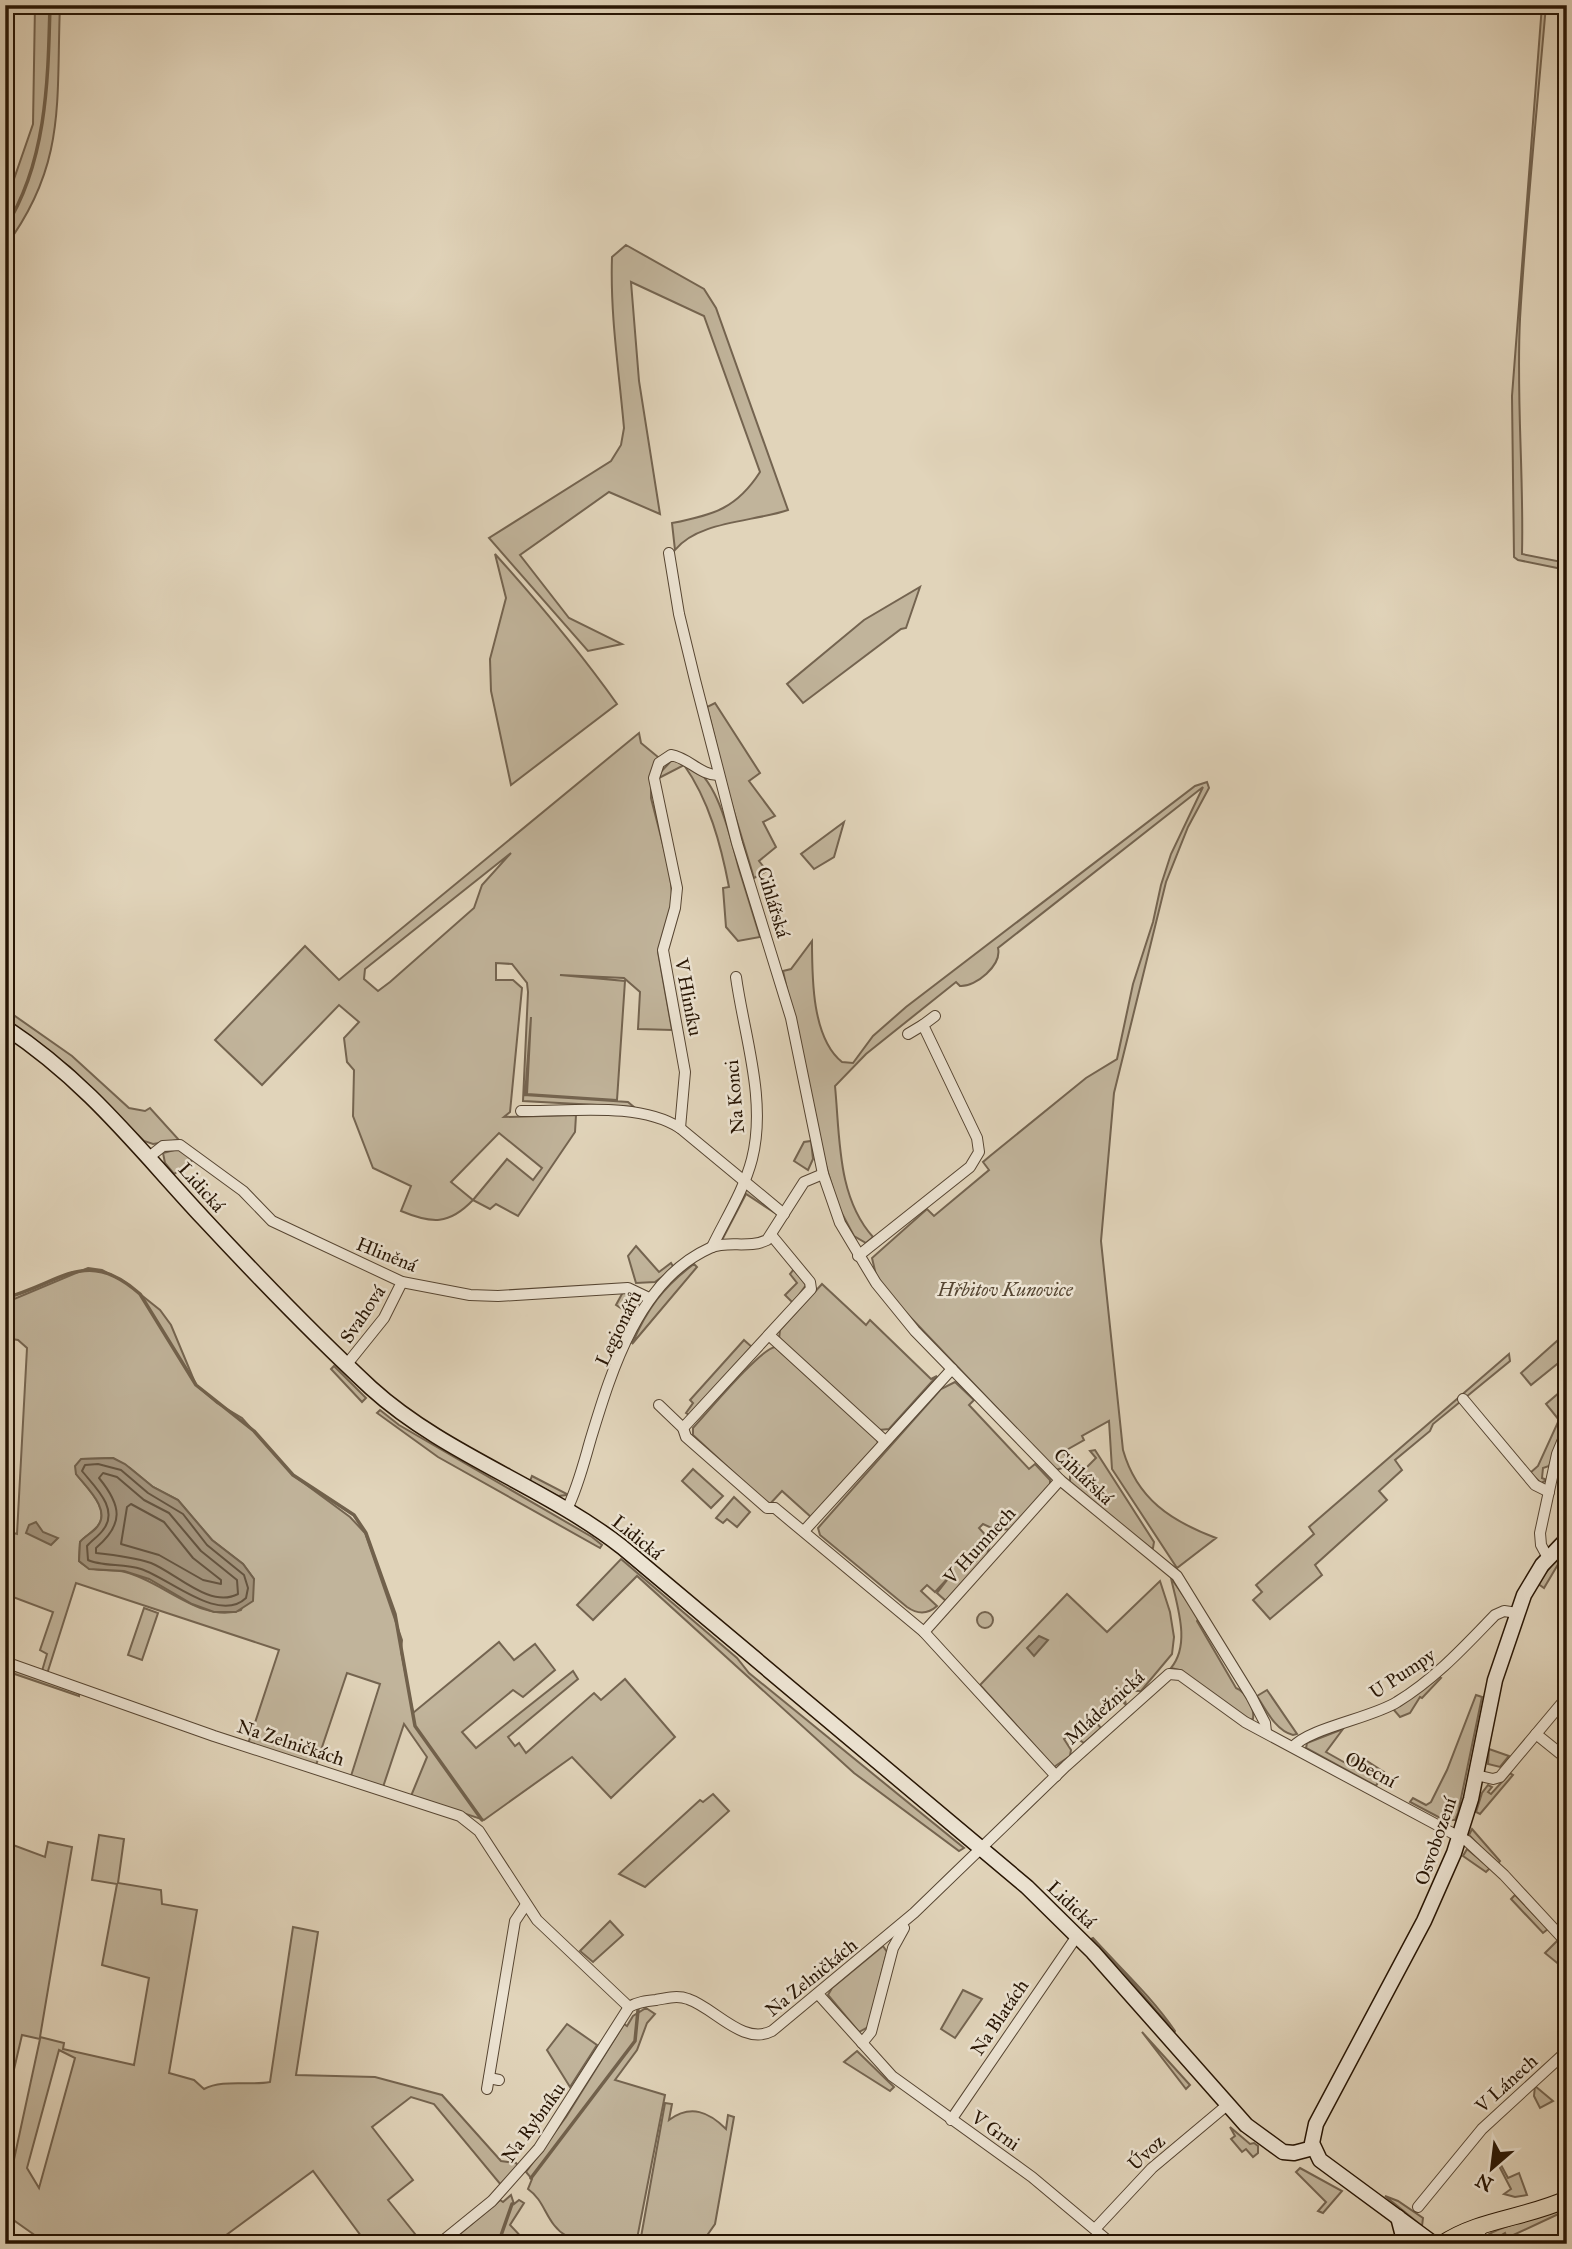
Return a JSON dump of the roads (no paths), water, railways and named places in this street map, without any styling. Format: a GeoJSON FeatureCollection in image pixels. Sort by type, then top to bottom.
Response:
{"type":"FeatureCollection","features":[{"type":"Feature","properties":{"kind":"main road","name":"Lidická"},"geometry":{"type":"LineString","coordinates":[[5,1027],[78,1082],[203,1218],[347,1364],[409,1417],[567,1509],[622,1547],[980,1847],[1077,1936],[1226,2106],[1283,2152],[1294,2153],[1313,2148]]}},
{"type":"Feature","properties":{"kind":"main road","name":"Osvobození"},"geometry":{"type":"LineString","coordinates":[[1313,2148],[1314,2130],[1321,2113],[1424,1921],[1460,1836],[1476,1775],[1490,1699],[1517,1613],[1532,1579],[1567,1539]]}},
{"type":"Feature","properties":{"kind":"main road"},"geometry":{"type":"LineString","coordinates":[[1313,2148],[1323,2163],[1434,2244]]}},
{"type":"Feature","properties":{"kind":"main road"},"geometry":{"type":"LineString","coordinates":[[1441,2244],[1459,2233],[1542,2210],[1567,2199]]}},
{"type":"Feature","properties":{"kind":"main road"},"geometry":{"type":"LineString","coordinates":[[1398,2217],[1405,2244]]}},
{"type":"Feature","properties":{"kind":"street","name":"Cihlářská"},"geometry":{"type":"LineString","coordinates":[[669,554],[681,628],[719,775],[791,1018],[824,1174],[836,1213],[858,1256],[890,1304],[1060,1480],[1177,1576],[1251,1696],[1265,1723],[1266,1732]]}},
{"type":"Feature","properties":{"kind":"street","name":"V Hliníku"},"geometry":{"type":"LineString","coordinates":[[680,1128],[685,1072],[663,950],[675,908],[677,888],[654,785],[656,770],[667,756],[677,756],[709,775],[719,775]]}},
{"type":"Feature","properties":{"kind":"street","name":"Na Konci"},"geometry":{"type":"LineString","coordinates":[[712,1247],[745,1180],[755,1147],[757,1114],[736,977]]}},
{"type":"Feature","properties":{"kind":"street"},"geometry":{"type":"LineString","coordinates":[[908,1034],[935,1016]]}},
{"type":"Feature","properties":{"kind":"street"},"geometry":{"type":"LineString","coordinates":[[858,1256],[970,1167],[978,1157],[977,1138],[923,1025]]}},
{"type":"Feature","properties":{"kind":"street"},"geometry":{"type":"LineString","coordinates":[[521,1111],[639,1113],[660,1117],[680,1128],[784,1214]]}},
{"type":"Feature","properties":{"kind":"street","name":"Hliněná"},"geometry":{"type":"LineString","coordinates":[[149,1157],[163,1146],[180,1144],[243,1191],[272,1221],[402,1282],[470,1295],[498,1296],[628,1288],[649,1298]]}},
{"type":"Feature","properties":{"kind":"street"},"geometry":{"type":"LineString","coordinates":[[712,1247],[755,1245],[772,1236],[804,1182],[824,1174]]}},
{"type":"Feature","properties":{"kind":"street"},"geometry":{"type":"LineString","coordinates":[[684,1428],[811,1287],[772,1236]]}},
{"type":"Feature","properties":{"kind":"street","name":"Legionářů"},"geometry":{"type":"LineString","coordinates":[[567,1509],[604,1401],[649,1298],[667,1278],[712,1247]]}},
{"type":"Feature","properties":{"kind":"street","name":"Svahová"},"geometry":{"type":"LineString","coordinates":[[347,1364],[384,1318],[402,1282]]}},
{"type":"Feature","properties":{"kind":"street"},"geometry":{"type":"LineString","coordinates":[[769,1335],[886,1441]]}},
{"type":"Feature","properties":{"kind":"street"},"geometry":{"type":"LineString","coordinates":[[804,1531],[952,1369]]}},
{"type":"Feature","properties":{"kind":"street"},"geometry":{"type":"LineString","coordinates":[[1463,1399],[1532,1482],[1549,1492]]}},
{"type":"Feature","properties":{"kind":"street"},"geometry":{"type":"LineString","coordinates":[[659,1405],[684,1428],[686,1437],[767,1508],[775,1508],[924,1632],[1056,1776]]}},
{"type":"Feature","properties":{"kind":"street"},"geometry":{"type":"LineString","coordinates":[[1548,1558],[1540,1536],[1549,1492],[1567,1430]]}},
{"type":"Feature","properties":{"kind":"street","name":"V Humnech"},"geometry":{"type":"LineString","coordinates":[[924,1632],[1060,1480]]}},
{"type":"Feature","properties":{"kind":"street","name":"U Pumpy"},"geometry":{"type":"LineString","coordinates":[[1293,1747],[1306,1736],[1371,1715],[1399,1701],[1448,1664],[1495,1615],[1504,1611],[1517,1613]]}},
{"type":"Feature","properties":{"kind":"street","name":"Na Zelničkách"},"geometry":{"type":"LineString","coordinates":[[5,1662],[227,1740],[460,1816],[479,1831],[525,1906],[550,1934],[636,2004],[677,1997],[689,1999],[744,2031],[760,2035],[772,2031],[818,1995],[914,1913],[980,1847]]}},
{"type":"Feature","properties":{"kind":"street","name":"Mládežnická"},"geometry":{"type":"LineString","coordinates":[[980,1847],[1092,1741],[1170,1674],[1180,1675],[1251,1725],[1266,1732]]}},
{"type":"Feature","properties":{"kind":"street"},"geometry":{"type":"LineString","coordinates":[[1476,1775],[1490,1779],[1500,1777],[1567,1697]]}},
{"type":"Feature","properties":{"kind":"street","name":"Obecní"},"geometry":{"type":"LineString","coordinates":[[1266,1732],[1460,1836],[1504,1875],[1567,1943]]}},
{"type":"Feature","properties":{"kind":"street"},"geometry":{"type":"LineString","coordinates":[[1536,1734],[1567,1759]]}},
{"type":"Feature","properties":{"kind":"street"},"geometry":{"type":"LineString","coordinates":[[492,2082],[515,1921],[525,1906]]}},
{"type":"Feature","properties":{"kind":"street"},"geometry":{"type":"LineString","coordinates":[[862,2043],[871,2032],[895,1942],[914,1913]]}},
{"type":"Feature","properties":{"kind":"street","name":"Na Blatách"},"geometry":{"type":"LineString","coordinates":[[951,2120],[1077,1936]]}},
{"type":"Feature","properties":{"kind":"street","name":"V Grni"},"geometry":{"type":"LineString","coordinates":[[818,1995],[892,2076],[1032,2177],[1095,2229],[1106,2242]]}},
{"type":"Feature","properties":{"kind":"street","name":"Na Rybníku"},"geometry":{"type":"LineString","coordinates":[[439,2244],[492,2201],[528,2161],[636,2004]]}},
{"type":"Feature","properties":{"kind":"street","name":"V Lánech"},"geometry":{"type":"LineString","coordinates":[[1418,2207],[1482,2129],[1567,2051]]}},
{"type":"Feature","properties":{"kind":"street","name":"Úvoz"},"geometry":{"type":"LineString","coordinates":[[1095,2229],[1152,2168],[1226,2106]]}},
{"type":"Feature","properties":{"kind":"street"},"geometry":{"type":"LineString","coordinates":[[1470,2244],[1485,2225]]}},
{"type":"Feature","properties":{"kind":"water"},"geometry":{"type":"Polygon","coordinates":[[[113,1458],[125,1464],[153,1487],[178,1500],[212,1540],[243,1564],[254,1579],[253,1601],[236,1612],[214,1612],[192,1604],[149,1579],[124,1571],[89,1569],[79,1561],[80,1542],[97,1527],[101,1513],[96,1499],[76,1474],[75,1466],[81,1459],[113,1458]]]}},
{"type":"Feature","properties":{"kind":"water"},"geometry":{"type":"Polygon","coordinates":[[[36,1522],[43,1532],[58,1538],[51,1545],[26,1533],[29,1525],[36,1522]]]}},
{"type":"Feature","properties":{"kind":"water"},"geometry":{"type":"Polygon","coordinates":[[[1039,1636],[1048,1640],[1034,1656],[1027,1648],[1039,1636]]]}},
{"type":"Feature","properties":{"kind":"waterway"},"geometry":{"type":"LineString","coordinates":[[5,228],[19,203],[29,176],[43,120],[50,5]]}},
{"type":"Feature","properties":{"kind":"waterway"},"geometry":{"type":"LineString","coordinates":[[5,1298],[74,1272],[104,1272],[121,1280],[140,1294],[196,1385],[254,1431],[293,1475],[354,1515],[366,1533],[395,1614],[415,1726],[482,1820]]}},
{"type":"Feature","properties":{"kind":"waterway"},"geometry":{"type":"LineString","coordinates":[[531,2178],[635,2041],[638,2010]]}},
{"type":"Feature","properties":{"kind":"waterway"},"geometry":{"type":"LineString","coordinates":[[498,2244],[512,2204]]}},
{"type":"Feature","properties":{"kind":"park label","name":"Hřbitov Kunovice"},"geometry":{"type":"Point","coordinates":[1005,1289]}}]}
